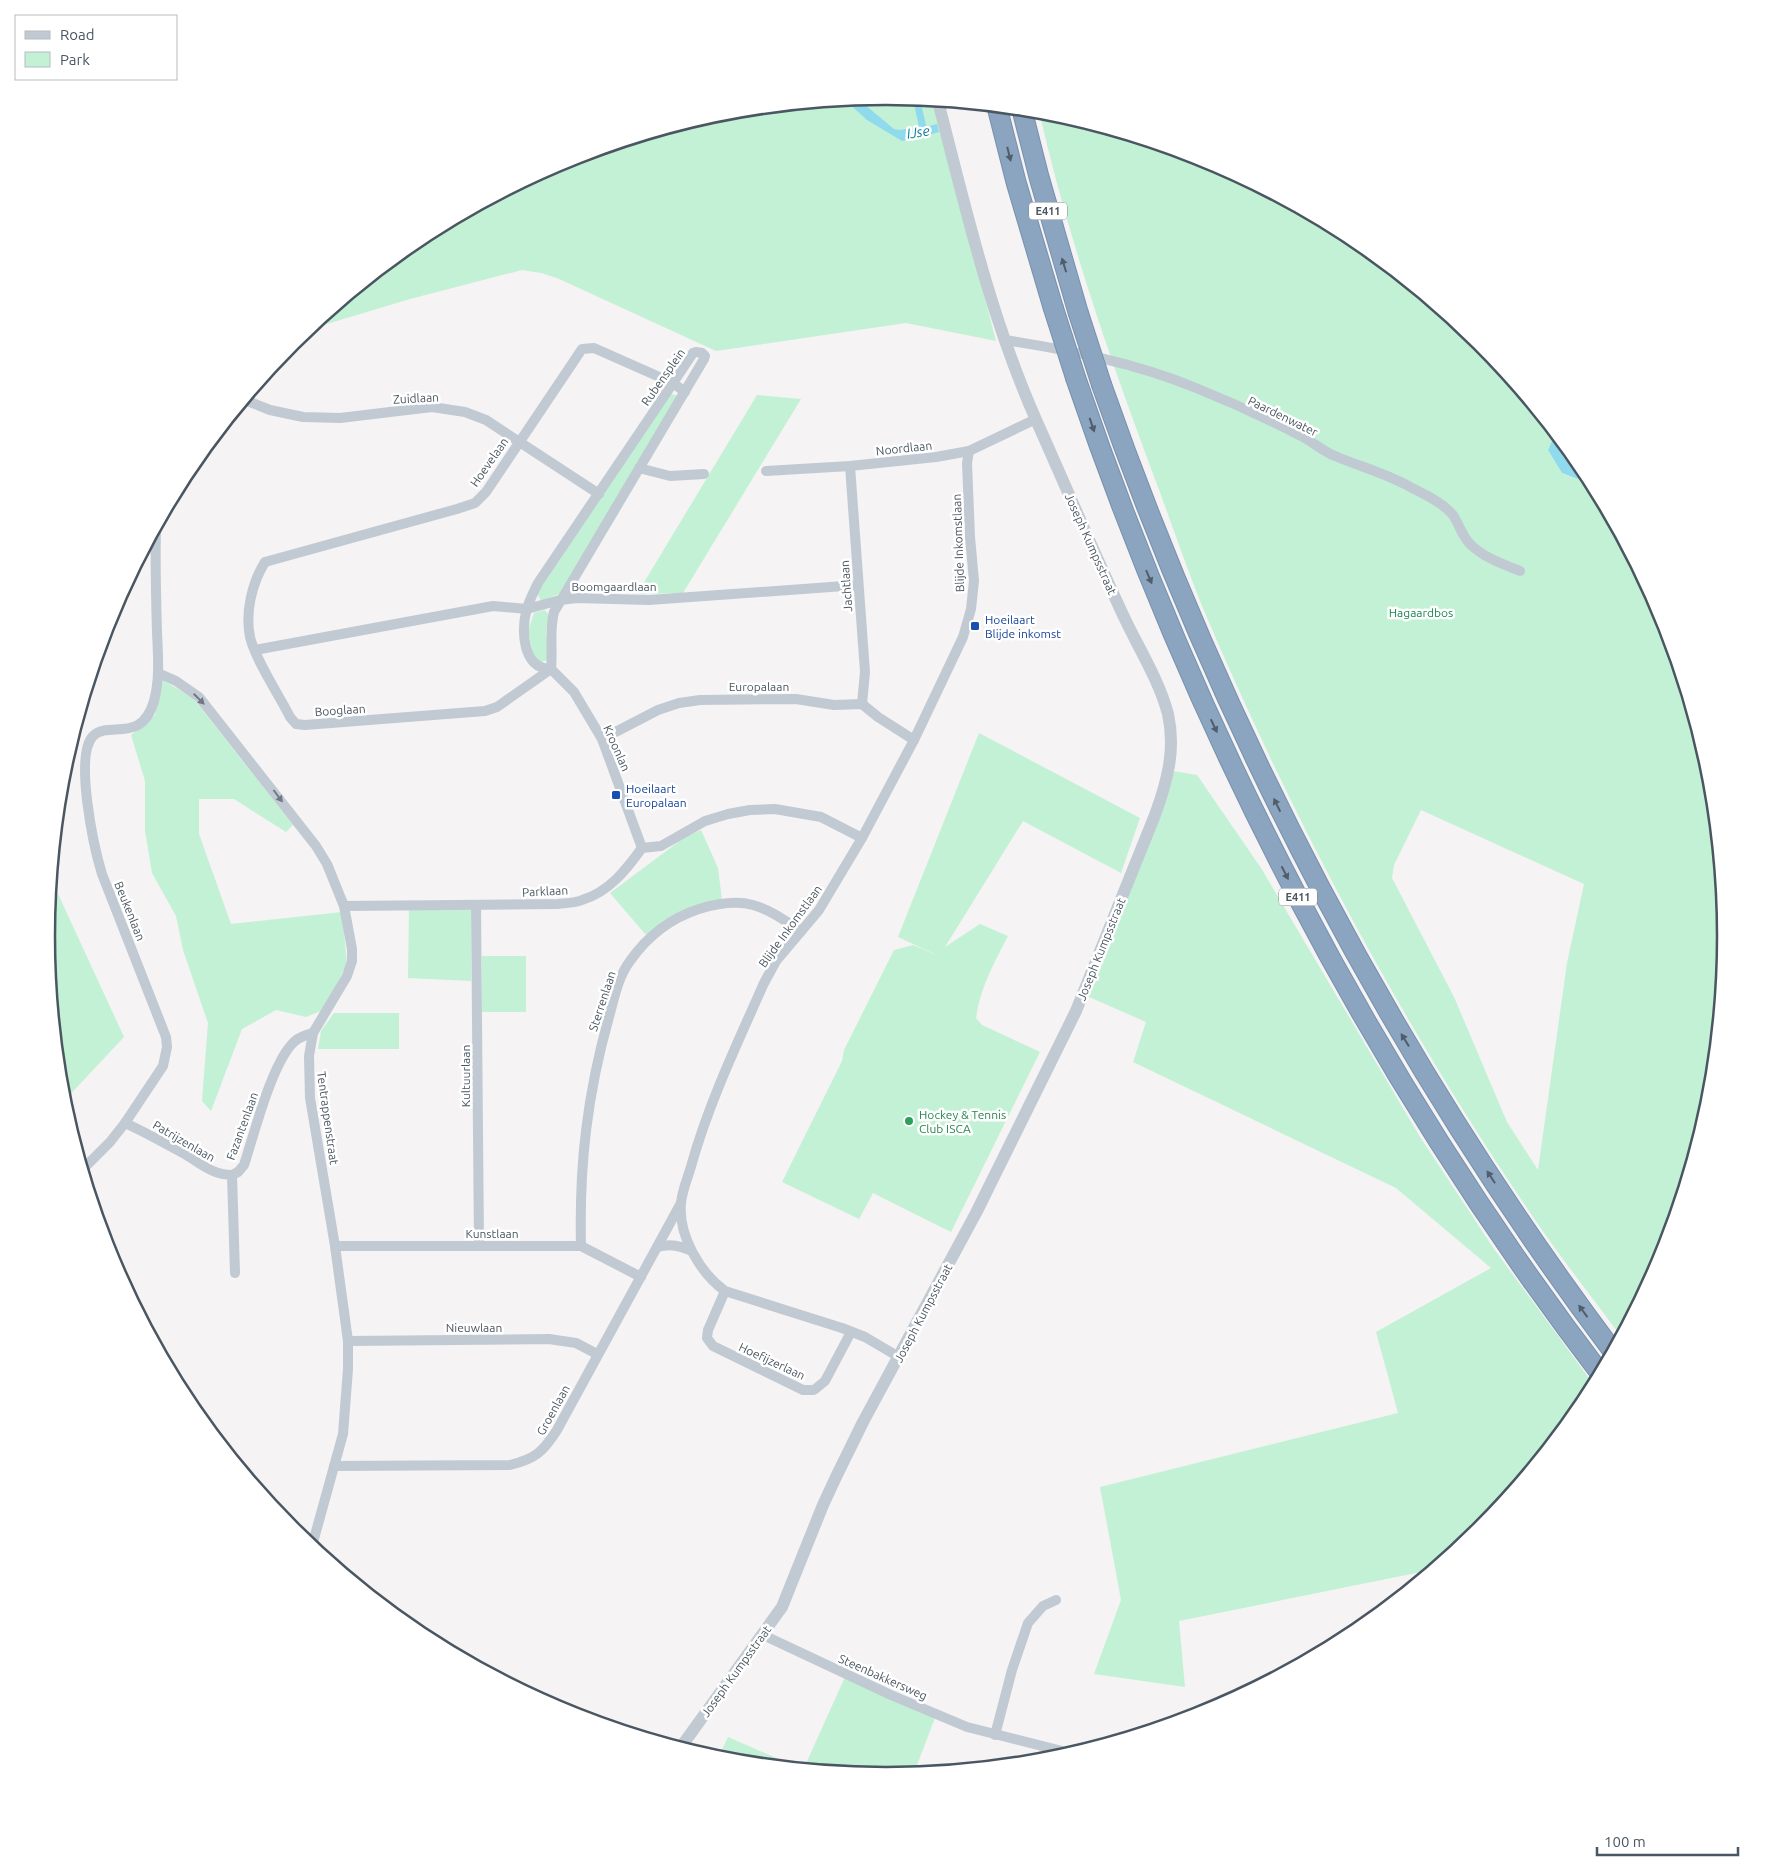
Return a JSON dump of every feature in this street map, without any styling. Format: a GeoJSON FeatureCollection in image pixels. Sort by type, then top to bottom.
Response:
{"type":"FeatureCollection","features":[{"type":"Feature","properties":{"kind":"highway","name":"E411"},"geometry":{"type":"LineString","coordinates":[[998,113],[1016,182],[1053,307],[1103,458],[1193,681],[1256,815],[1312,924],[1380,1045],[1448,1156],[1512,1253],[1596,1368]]}},
{"type":"Feature","properties":{"kind":"highway","name":"E411"},"geometry":{"type":"LineString","coordinates":[[1024,117],[1078,312],[1102,386],[1165,556],[1214,671],[1277,805],[1333,915],[1399,1031],[1466,1140],[1530,1238],[1609,1346]]}},
{"type":"Feature","properties":{"kind":"street","name":"Joseph Kumpsstraat"},"geometry":{"type":"LineString","coordinates":[[684,1742],[764,1635],[782,1607],[829,1491],[976,1213],[1076,1011],[1161,799],[1170,764],[1171,739],[1168,714],[1162,695],[1124,618],[1036,419],[997,321],[972,236],[940,107]]}},
{"type":"Feature","properties":{"kind":"street","name":"Paardenwater"},"geometry":{"type":"LineString","coordinates":[[1005,340],[1048,347],[1114,363],[1197,388],[1298,434],[1335,456],[1371,468],[1406,484],[1448,510],[1469,543],[1477,550],[1494,560],[1520,571]]}},
{"type":"Feature","properties":{"kind":"street","name":"Hoevelaan"},"geometry":{"type":"LineString","coordinates":[[265,562],[457,510],[475,502],[486,492],[582,349],[594,348],[672,383],[685,392]]}},
{"type":"Feature","properties":{"kind":"street","name":"Rubensplein"},"geometry":{"type":"LineString","coordinates":[[693,353],[702,353],[704,359],[685,392],[560,600],[551,622],[550,669],[541,669],[534,664],[529,656],[524,632],[527,609],[538,582],[693,353]]}},
{"type":"Feature","properties":{"kind":"street","name":"Zuidlaan"},"geometry":{"type":"LineString","coordinates":[[250,402],[287,414],[324,418],[432,407],[465,412],[486,420],[599,494]]}},
{"type":"Feature","properties":{"kind":"street","name":"Noordlaan"},"geometry":{"type":"LineString","coordinates":[[766,472],[850,466],[936,457],[970,451],[1036,419]]}},
{"type":"Feature","properties":{"kind":"street","name":"Blijde Inkomstlaan"},"geometry":{"type":"LineString","coordinates":[[899,1357],[852,1332],[725,1291],[717,1286],[690,1250],[683,1224],[681,1203],[702,1128],[761,991],[776,961],[819,910],[862,838],[914,740],[963,637],[971,609],[974,581],[968,463],[970,451]]}},
{"type":"Feature","properties":{"kind":"street","name":"Jachtlaan"},"geometry":{"type":"LineString","coordinates":[[850,466],[865,672],[862,704]]}},
{"type":"Feature","properties":{"kind":"street"},"geometry":{"type":"LineString","coordinates":[[639,468],[670,476],[704,474]]}},
{"type":"Feature","properties":{"kind":"street"},"geometry":{"type":"LineString","coordinates":[[156,539],[158,673]]}},
{"type":"Feature","properties":{"kind":"street","name":"Booglaan"},"geometry":{"type":"LineString","coordinates":[[265,562],[250,600],[248,619],[250,637],[290,717],[296,724],[305,725],[485,711],[496,707],[550,669]]}},
{"type":"Feature","properties":{"kind":"street","name":"Boomgaardlaan"},"geometry":{"type":"LineString","coordinates":[[255,650],[493,606],[527,609],[560,600],[577,598],[649,600],[858,585]]}},
{"type":"Feature","properties":{"kind":"street","name":"Kroonlan"},"geometry":{"type":"LineString","coordinates":[[550,669],[574,692],[602,739],[642,848]]}},
{"type":"Feature","properties":{"kind":"street","name":"Tentrappenstraat"},"geometry":{"type":"LineString","coordinates":[[158,673],[176,681],[199,697],[316,846],[327,864],[344,906],[351,942],[352,962],[347,976],[313,1033],[308,1056],[308,1077],[348,1340],[345,1417],[314,1539]]}},
{"type":"Feature","properties":{"kind":"street","name":"Beukenlaan"},"geometry":{"type":"LineString","coordinates":[[87,1165],[125,1123],[163,1066],[167,1047],[166,1038],[102,874],[88,811],[86,783],[87,756],[89,743],[93,736],[98,732],[135,727],[145,718],[154,701],[158,673]]}},
{"type":"Feature","properties":{"kind":"street","name":"Europalaan"},"geometry":{"type":"LineString","coordinates":[[602,739],[658,710],[686,702],[710,699],[796,699],[834,705],[862,704]]}},
{"type":"Feature","properties":{"kind":"street"},"geometry":{"type":"LineString","coordinates":[[862,704],[878,717],[914,740]]}},
{"type":"Feature","properties":{"kind":"street"},"geometry":{"type":"LineString","coordinates":[[642,848],[661,846],[704,821],[750,810],[775,809],[821,818],[862,838]]}},
{"type":"Feature","properties":{"kind":"street","name":"Parklaan"},"geometry":{"type":"LineString","coordinates":[[344,906],[558,904],[581,901],[597,894],[610,885],[626,870],[642,848]]}},
{"type":"Feature","properties":{"kind":"street","name":"Sterrenlaan"},"geometry":{"type":"LineString","coordinates":[[581,1246],[582,1158],[588,1111],[597,1060],[618,983],[629,962],[646,942],[670,921],[692,911],[714,905],[738,903],[756,905],[771,911],[801,931]]}},
{"type":"Feature","properties":{"kind":"street","name":"Kultuurlaan"},"geometry":{"type":"LineString","coordinates":[[476,905],[478,1246]]}},
{"type":"Feature","properties":{"kind":"street","name":"Fazantenlaan"},"geometry":{"type":"LineString","coordinates":[[235,1273],[232,1176],[244,1165],[272,1081],[281,1060],[294,1041],[303,1035],[313,1033]]}},
{"type":"Feature","properties":{"kind":"street","name":"Patrijzenlaan"},"geometry":{"type":"LineString","coordinates":[[125,1123],[185,1154],[212,1172],[232,1176]]}},
{"type":"Feature","properties":{"kind":"street","name":"Groenlaan"},"geometry":{"type":"LineString","coordinates":[[334,1466],[510,1465],[525,1462],[538,1455],[548,1444],[681,1203]]}},
{"type":"Feature","properties":{"kind":"street"},"geometry":{"type":"LineString","coordinates":[[656,1247],[676,1245],[690,1250]]}},
{"type":"Feature","properties":{"kind":"street","name":"Kunstlaan"},"geometry":{"type":"LineString","coordinates":[[335,1246],[581,1246],[641,1277]]}},
{"type":"Feature","properties":{"kind":"street","name":"Hoefijzerlaan"},"geometry":{"type":"LineString","coordinates":[[725,1291],[708,1330],[707,1338],[713,1346],[803,1390],[814,1390],[825,1381],[852,1332]]}},
{"type":"Feature","properties":{"kind":"street","name":"Nieuwlaan"},"geometry":{"type":"LineString","coordinates":[[348,1340],[556,1340],[576,1343],[597,1354]]}},
{"type":"Feature","properties":{"kind":"street"},"geometry":{"type":"LineString","coordinates":[[996,1735],[1012,1670],[1028,1623],[1043,1606],[1056,1600]]}},
{"type":"Feature","properties":{"kind":"street","name":"Steenbakkersweg"},"geometry":{"type":"LineString","coordinates":[[764,1635],[891,1695],[967,1727],[1053,1750]]}},
{"type":"Feature","properties":{"kind":"green space"},"geometry":{"type":"Polygon","coordinates":[[[886,105],[936,107],[996,341],[906,323],[716,351],[557,278],[522,270],[410,299],[323,325],[380,277],[424,245],[471,216],[518,191],[568,168],[619,149],[671,133],[724,121],[778,112],[886,105]]]}},
{"type":"Feature","properties":{"kind":"green space","name":"Hagaardbos"},"geometry":{"type":"Polygon","coordinates":[[[1041,120],[1101,133],[1153,149],[1204,168],[1302,216],[1348,245],[1434,311],[1474,348],[1511,388],[1552,440],[1548,450],[1562,473],[1581,480],[1606,520],[1631,568],[1654,618],[1673,669],[1689,721],[1701,774],[1710,828],[1717,936],[1710,1044],[1701,1098],[1689,1151],[1673,1203],[1654,1254],[1617,1331],[1538,1224],[1435,1064],[1391,990],[1350,915],[1272,762],[1202,606],[1104,338],[1062,203],[1041,120]],[[1421,810],[1394,865],[1392,878],[1454,997],[1507,1122],[1538,1170],[1567,963],[1584,884],[1421,810]]]}},
{"type":"Feature","properties":{"kind":"green space"},"geometry":{"type":"Polygon","coordinates":[[[669,393],[679,396],[559,594],[541,601],[537,593],[669,393]]]}},
{"type":"Feature","properties":{"kind":"green space"},"geometry":{"type":"Polygon","coordinates":[[[757,395],[801,399],[683,593],[637,594],[757,395]]]}},
{"type":"Feature","properties":{"kind":"green space"},"geometry":{"type":"Polygon","coordinates":[[[544,610],[549,614],[546,631],[548,660],[540,662],[533,656],[528,631],[534,613],[544,610]]]}},
{"type":"Feature","properties":{"kind":"green space"},"geometry":{"type":"Polygon","coordinates":[[[161,679],[193,698],[293,825],[286,832],[234,799],[199,799],[199,834],[231,924],[342,912],[347,964],[323,1010],[306,1017],[276,1010],[242,1029],[211,1111],[202,1101],[208,1023],[183,950],[176,916],[152,873],[145,831],[145,781],[131,735],[155,715],[161,679]]]}},
{"type":"Feature","properties":{"kind":"green space","name":"Hockey & Tennis Club ISCA"},"geometry":{"type":"Polygon","coordinates":[[[979,733],[1140,818],[1121,873],[1023,821],[945,947],[980,924],[1008,936],[984,986],[976,1018],[982,1025],[1040,1052],[951,1232],[873,1193],[859,1219],[782,1182],[842,1061],[844,1050],[894,950],[913,945],[941,957],[898,937],[979,733]]]}},
{"type":"Feature","properties":{"kind":"green space"},"geometry":{"type":"Polygon","coordinates":[[[1173,771],[1197,775],[1261,868],[1420,1137],[1494,1249],[1589,1379],[1545,1442],[1511,1484],[1474,1524],[1420,1572],[1179,1621],[1185,1687],[1094,1674],[1121,1600],[1100,1487],[1398,1413],[1376,1332],[1491,1268],[1396,1188],[1133,1062],[1146,1022],[1089,997],[1173,771]]]}},
{"type":"Feature","properties":{"kind":"green space"},"geometry":{"type":"Polygon","coordinates":[[[701,830],[718,868],[722,900],[701,905],[672,916],[646,935],[610,893],[685,837],[701,830]]]}},
{"type":"Feature","properties":{"kind":"green space"},"geometry":{"type":"Polygon","coordinates":[[[57,890],[58,894],[124,1037],[70,1094],[62,1044],[57,990],[55,936],[57,890]]]}},
{"type":"Feature","properties":{"kind":"green space"},"geometry":{"type":"Polygon","coordinates":[[[409,908],[471,910],[471,981],[408,978],[409,908]]]}},
{"type":"Feature","properties":{"kind":"green space"},"geometry":{"type":"Polygon","coordinates":[[[482,956],[526,956],[526,1012],[482,1012],[482,956]]]}},
{"type":"Feature","properties":{"kind":"green space"},"geometry":{"type":"Polygon","coordinates":[[[334,1013],[399,1013],[399,1049],[318,1049],[321,1031],[334,1013]]]}},
{"type":"Feature","properties":{"kind":"green space"},"geometry":{"type":"Polygon","coordinates":[[[845,1677],[936,1715],[917,1766],[886,1767],[806,1763],[845,1677]]]}},
{"type":"Feature","properties":{"kind":"green space"},"geometry":{"type":"Polygon","coordinates":[[[728,1737],[782,1760],[778,1760],[722,1750],[728,1737]]]}},
{"type":"Feature","properties":{"kind":"water","name":"IJse"},"geometry":{"type":"Polygon","coordinates":[[[852,106],[866,106],[894,129],[900,130],[919,127],[915,106],[922,106],[926,125],[937,124],[939,132],[902,141],[867,120],[852,106]]]}},
{"type":"Feature","properties":{"kind":"water"},"geometry":{"type":"Polygon","coordinates":[[[1552,440],[1581,480],[1562,473],[1548,450],[1552,440]]]}},
{"type":"Feature","properties":{"kind":"place","name":"Hoeilaart Blijde inkomst"},"geometry":{"type":"Point","coordinates":[975,626]}},
{"type":"Feature","properties":{"kind":"place","name":"Hoeilaart Europalaan"},"geometry":{"type":"Point","coordinates":[616,795]}},
{"type":"Feature","properties":{"kind":"place","name":"Hockey & Tennis Club ISCA"},"geometry":{"type":"Point","coordinates":[909,1121]}}]}
